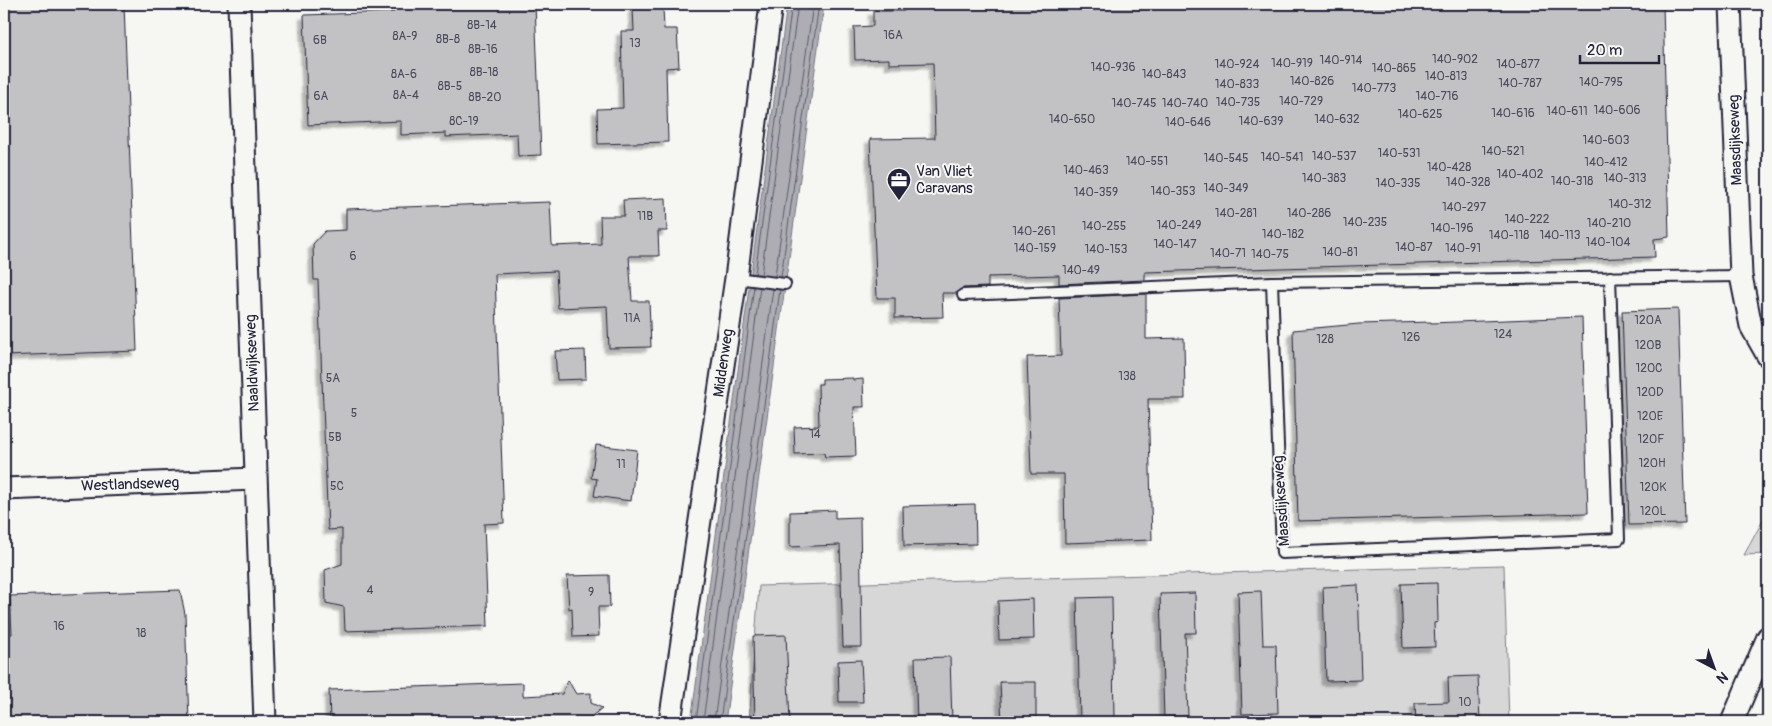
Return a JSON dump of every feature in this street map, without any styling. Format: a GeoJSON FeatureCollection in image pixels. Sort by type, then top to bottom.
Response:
{"type":"FeatureCollection","features":[{"type":"Feature","properties":{"kind":"street","name":"Naaldwijkseweg"},"geometry":{"type":"LineString","coordinates":[[239,4],[265,722]]}},
{"type":"Feature","properties":{"kind":"street","name":"Middenweg"},"geometry":{"type":"LineString","coordinates":[[670,722],[743,279],[770,4]]}},
{"type":"Feature","properties":{"kind":"street","name":"Maasdijkseweg"},"geometry":{"type":"LineString","coordinates":[[1730,4],[1741,276],[1750,326],[1768,356]]}},
{"type":"Feature","properties":{"kind":"street","name":"Westlandseweg"},"geometry":{"type":"LineString","coordinates":[[4,489],[256,479]]}},
{"type":"Feature","properties":{"kind":"street"},"geometry":{"type":"LineString","coordinates":[[1732,722],[1768,637]]}},
{"type":"Feature","properties":{"kind":"lane"},"geometry":{"type":"LineString","coordinates":[[963,295],[1272,282],[1741,276]]}},
{"type":"Feature","properties":{"kind":"lane","name":"Maasdijkseweg"},"geometry":{"type":"LineString","coordinates":[[1272,282],[1282,553],[1619,539],[1610,277]]}},
{"type":"Feature","properties":{"kind":"lane"},"geometry":{"type":"LineString","coordinates":[[743,279],[786,284]]}},
{"type":"Feature","properties":{"kind":"shaded area"},"geometry":{"type":"Polygon","coordinates":[[[1768,511],[1768,554],[1744,555],[1768,511]]]}},
{"type":"Feature","properties":{"kind":"shaded area"},"geometry":{"type":"Polygon","coordinates":[[[1504,565],[1509,722],[749,722],[759,586],[1504,565]]]}},
{"type":"Feature","properties":{"kind":"water"},"geometry":{"type":"Polygon","coordinates":[[[787,4],[824,4],[725,722],[691,722],[787,4]]]}},
{"type":"Feature","properties":{"kind":"building"},"geometry":{"type":"Polygon","coordinates":[[[4,4],[124,4],[137,351],[4,356],[4,4]]]}},
{"type":"Feature","properties":{"kind":"building"},"geometry":{"type":"Polygon","coordinates":[[[394,4],[535,4],[541,155],[518,156],[517,134],[446,137],[446,133],[401,135],[401,121],[308,125],[304,15],[394,12],[394,4]]]}},
{"type":"Feature","properties":{"kind":"building"},"geometry":{"type":"Polygon","coordinates":[[[904,4],[1663,4],[1669,237],[1654,239],[1655,257],[1145,272],[1145,280],[1059,284],[1059,275],[988,277],[988,287],[963,288],[957,293],[942,293],[943,317],[895,318],[895,298],[877,298],[870,139],[935,138],[933,63],[889,64],[889,59],[855,60],[854,27],[873,26],[873,11],[904,11],[904,4]]]}},
{"type":"Feature","properties":{"kind":"building"},"geometry":{"type":"Polygon","coordinates":[[[663,7],[664,29],[677,29],[679,67],[666,68],[668,142],[598,144],[597,109],[623,108],[621,31],[634,31],[633,8],[663,7]]]}},
{"type":"Feature","properties":{"kind":"building"},"geometry":{"type":"Polygon","coordinates":[[[666,198],[667,231],[658,231],[659,256],[629,256],[632,301],[649,301],[651,347],[609,348],[607,306],[558,308],[556,271],[495,274],[504,523],[484,524],[488,626],[345,631],[344,607],[326,603],[325,570],[342,564],[342,529],[328,530],[318,280],[314,280],[313,244],[325,231],[346,230],[346,209],[550,202],[552,246],[601,244],[600,216],[624,216],[623,200],[666,198]]]}},
{"type":"Feature","properties":{"kind":"building"},"geometry":{"type":"Polygon","coordinates":[[[1146,294],[1146,339],[1184,338],[1185,399],[1148,399],[1152,540],[1065,543],[1064,474],[1031,474],[1027,357],[1061,356],[1059,298],[1146,294]]]}},
{"type":"Feature","properties":{"kind":"building"},"geometry":{"type":"Polygon","coordinates":[[[1678,309],[1685,524],[1629,525],[1622,311],[1678,309]]]}},
{"type":"Feature","properties":{"kind":"building"},"geometry":{"type":"Polygon","coordinates":[[[1582,317],[1588,513],[1298,521],[1293,330],[1359,324],[1582,317]]]}},
{"type":"Feature","properties":{"kind":"building"},"geometry":{"type":"Polygon","coordinates":[[[585,350],[586,379],[557,380],[555,351],[585,350]]]}},
{"type":"Feature","properties":{"kind":"building"},"geometry":{"type":"Polygon","coordinates":[[[853,378],[853,380],[863,379],[864,407],[854,407],[856,456],[825,457],[824,453],[795,454],[794,427],[819,426],[818,384],[822,384],[822,379],[853,378]]]}},
{"type":"Feature","properties":{"kind":"building"},"geometry":{"type":"Polygon","coordinates":[[[596,445],[637,450],[631,501],[594,496],[597,479],[591,478],[596,445]]]}},
{"type":"Feature","properties":{"kind":"building"},"geometry":{"type":"Polygon","coordinates":[[[975,504],[976,544],[904,546],[903,506],[975,504]]]}},
{"type":"Feature","properties":{"kind":"building"},"geometry":{"type":"Polygon","coordinates":[[[835,510],[835,518],[860,517],[862,647],[843,647],[840,545],[790,547],[790,512],[835,510]]]}},
{"type":"Feature","properties":{"kind":"building"},"geometry":{"type":"Polygon","coordinates":[[[609,575],[610,607],[598,607],[599,636],[573,637],[572,608],[569,609],[567,576],[609,575]]]}},
{"type":"Feature","properties":{"kind":"building"},"geometry":{"type":"Polygon","coordinates":[[[1437,583],[1438,622],[1434,623],[1435,647],[1403,648],[1401,584],[1437,583]]]}},
{"type":"Feature","properties":{"kind":"building"},"geometry":{"type":"Polygon","coordinates":[[[1358,585],[1361,680],[1326,681],[1323,587],[1358,585]]]}},
{"type":"Feature","properties":{"kind":"building"},"geometry":{"type":"Polygon","coordinates":[[[180,590],[185,614],[189,722],[4,722],[4,635],[12,634],[10,596],[180,590]]]}},
{"type":"Feature","properties":{"kind":"building"},"geometry":{"type":"Polygon","coordinates":[[[1261,591],[1263,645],[1276,645],[1278,713],[1242,714],[1238,592],[1261,591]]]}},
{"type":"Feature","properties":{"kind":"building"},"geometry":{"type":"Polygon","coordinates":[[[1195,593],[1196,633],[1185,633],[1188,716],[1164,717],[1160,594],[1195,593]]]}},
{"type":"Feature","properties":{"kind":"building"},"geometry":{"type":"Polygon","coordinates":[[[1112,597],[1114,718],[1080,719],[1077,598],[1112,597]]]}},
{"type":"Feature","properties":{"kind":"building"},"geometry":{"type":"Polygon","coordinates":[[[1033,599],[1034,639],[999,640],[998,601],[1033,599]]]}},
{"type":"Feature","properties":{"kind":"building"},"geometry":{"type":"Polygon","coordinates":[[[786,635],[790,722],[755,722],[753,636],[786,635]]]}},
{"type":"Feature","properties":{"kind":"building"},"geometry":{"type":"Polygon","coordinates":[[[950,657],[952,722],[917,722],[915,658],[950,657]]]}},
{"type":"Feature","properties":{"kind":"building"},"geometry":{"type":"Polygon","coordinates":[[[861,660],[863,702],[839,702],[838,661],[861,660]]]}},
{"type":"Feature","properties":{"kind":"building"},"geometry":{"type":"Polygon","coordinates":[[[1478,676],[1480,722],[1416,722],[1415,703],[1449,702],[1448,677],[1478,676]]]}},
{"type":"Feature","properties":{"kind":"building"},"geometry":{"type":"Polygon","coordinates":[[[568,680],[576,694],[591,693],[591,703],[602,708],[592,716],[592,722],[330,722],[329,690],[523,683],[523,696],[562,694],[568,680]]]}},
{"type":"Feature","properties":{"kind":"building"},"geometry":{"type":"Polygon","coordinates":[[[1000,682],[1036,682],[1036,721],[1002,722],[1000,682]]]}},
{"type":"Feature","properties":{"kind":"place","name":"Van Vliet Caravans"},"geometry":{"type":"Point","coordinates":[899,201]}}]}
